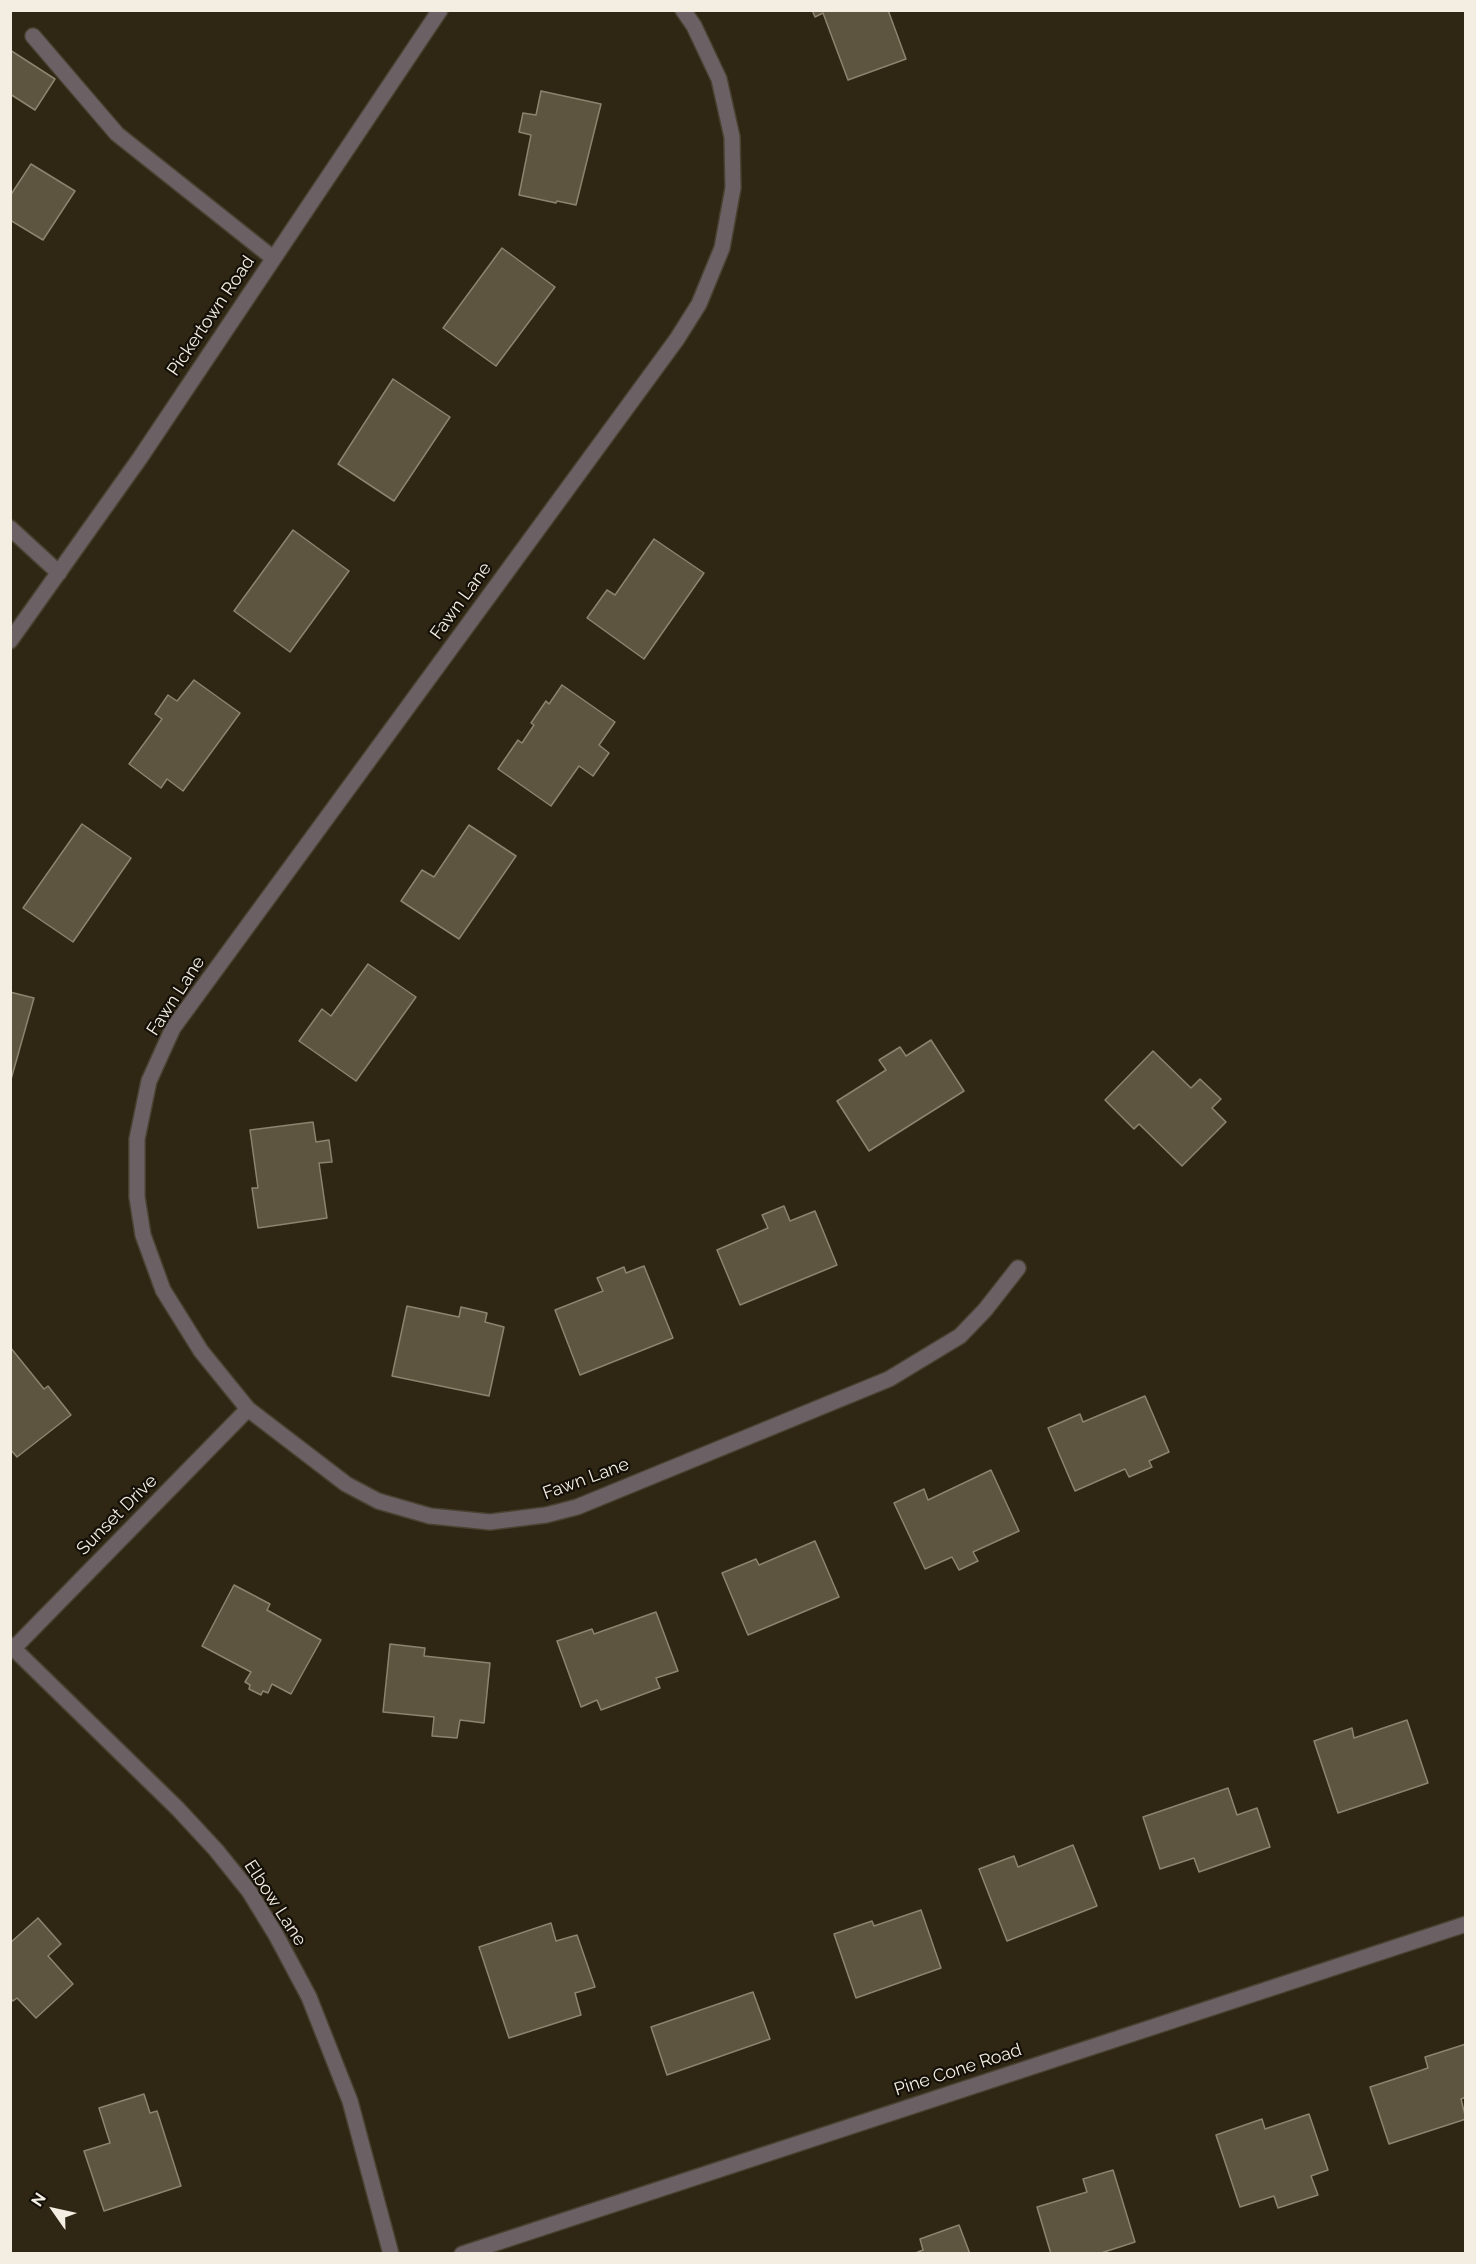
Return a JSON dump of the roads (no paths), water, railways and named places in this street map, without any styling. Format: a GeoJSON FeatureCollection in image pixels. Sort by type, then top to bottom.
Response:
{"type":"FeatureCollection","features":[{"type":"Feature","properties":{"kind":"street","name":"Pickertown Road"},"geometry":{"type":"LineString","coordinates":[[10,641],[140,458],[441,10]]}},
{"type":"Feature","properties":{"kind":"street","name":"Fawn Lane"},"geometry":{"type":"LineString","coordinates":[[683,10],[694,26],[719,79],[732,137],[733,188],[722,248],[699,304],[670,348],[173,1028],[149,1081],[137,1139],[136,1197],[143,1236],[163,1290],[201,1351],[249,1409],[336,1477],[378,1501],[430,1516],[490,1522],[546,1515],[577,1507],[889,1379],[960,1336],[985,1310],[1018,1268]]}},
{"type":"Feature","properties":{"kind":"street"},"geometry":{"type":"LineString","coordinates":[[33,36],[117,134],[273,258]]}},
{"type":"Feature","properties":{"kind":"street"},"geometry":{"type":"LineString","coordinates":[[10,528],[59,573]]}},
{"type":"Feature","properties":{"kind":"street","name":"Sunset Drive"},"geometry":{"type":"LineString","coordinates":[[12,1646],[249,1409]]}},
{"type":"Feature","properties":{"kind":"street","name":"Elbow Lane"},"geometry":{"type":"LineString","coordinates":[[12,1646],[178,1809],[216,1850],[249,1891],[276,1935],[309,1997],[350,2101],[391,2253]]}},
{"type":"Feature","properties":{"kind":"street","name":"Pine Cone Road"},"geometry":{"type":"LineString","coordinates":[[462,2253],[1466,1924]]}}]}
